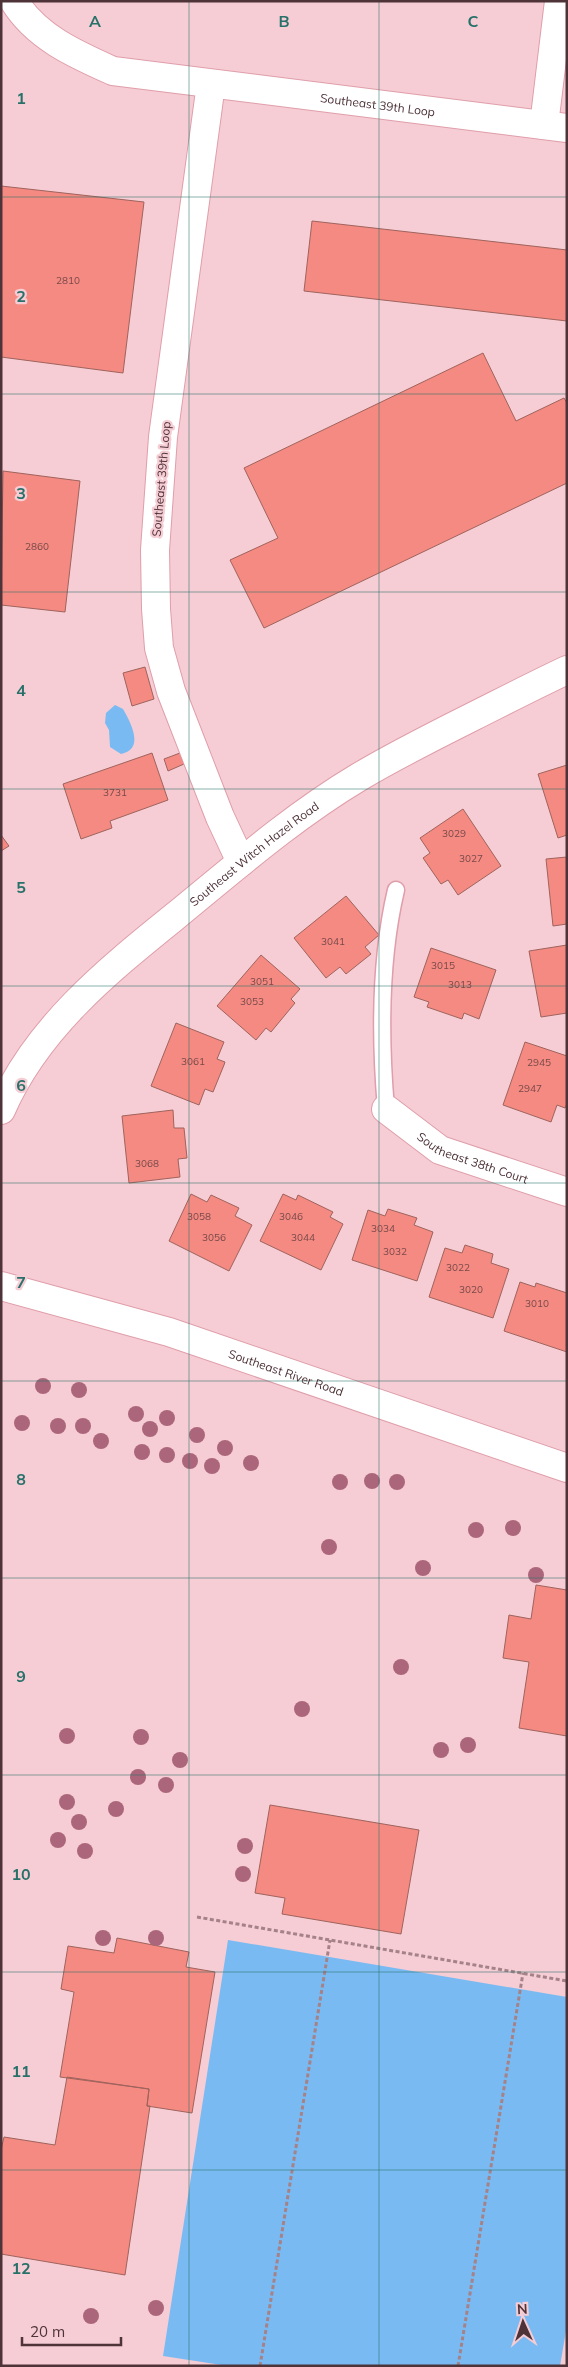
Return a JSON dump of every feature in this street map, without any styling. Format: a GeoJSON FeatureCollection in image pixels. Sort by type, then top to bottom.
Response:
{"type":"FeatureCollection","features":[{"type":"Feature","properties":{"kind":"street","name":"Southeast 39th Loop"},"geometry":{"type":"LineString","coordinates":[[14,1],[44,35],[76,55],[113,71],[556,126],[559,1]]}},
{"type":"Feature","properties":{"kind":"street","name":"Southeast 39th Loop"},"geometry":{"type":"LineString","coordinates":[[211,84],[164,438],[155,550],[156,609],[159,648],[171,691],[220,817],[241,862]]}},
{"type":"Feature","properties":{"kind":"street","name":"Southeast Witch Hazel Road"},"geometry":{"type":"LineString","coordinates":[[1,1110],[40,1044],[68,1011],[119,962],[241,862],[307,811],[358,777],[403,752],[567,670]]}},
{"type":"Feature","properties":{"kind":"street","name":"Southeast 38th Court"},"geometry":{"type":"LineString","coordinates":[[386,1109],[440,1150],[567,1192]]}},
{"type":"Feature","properties":{"kind":"street","name":"Southeast River Road"},"geometry":{"type":"LineString","coordinates":[[1,1286],[169,1332],[567,1468]]}},
{"type":"Feature","properties":{"kind":"lane"},"geometry":{"type":"LineString","coordinates":[[386,1109],[382,1053],[389,920],[396,890]]}},
{"type":"Feature","properties":{"kind":"path"},"geometry":{"type":"LineString","coordinates":[[198,1917],[567,1981]]}},
{"type":"Feature","properties":{"kind":"path"},"geometry":{"type":"LineString","coordinates":[[260,2366],[330,1940]]}},
{"type":"Feature","properties":{"kind":"path"},"geometry":{"type":"LineString","coordinates":[[458,2366],[523,1973]]}},
{"type":"Feature","properties":{"kind":"water"},"geometry":{"type":"Polygon","coordinates":[[[115,705],[123,709],[134,735],[133,747],[121,754],[110,747],[109,730],[105,723],[106,713],[115,705]]]}},
{"type":"Feature","properties":{"kind":"water"},"geometry":{"type":"Polygon","coordinates":[[[228,1940],[567,1997],[567,2325],[560,2366],[228,2366],[163,2356],[228,1940]]]}},
{"type":"Feature","properties":{"kind":"building"},"geometry":{"type":"Polygon","coordinates":[[[1,186],[144,202],[123,373],[1,357],[1,186]]]}},
{"type":"Feature","properties":{"kind":"building"},"geometry":{"type":"Polygon","coordinates":[[[312,221],[567,250],[567,321],[304,291],[312,221]]]}},
{"type":"Feature","properties":{"kind":"building"},"geometry":{"type":"Polygon","coordinates":[[[483,353],[516,421],[564,398],[567,403],[567,483],[264,628],[230,560],[278,538],[244,468],[483,353]]]}},
{"type":"Feature","properties":{"kind":"building"},"geometry":{"type":"Polygon","coordinates":[[[3,471],[80,481],[65,612],[1,605],[3,471]]]}},
{"type":"Feature","properties":{"kind":"building"},"geometry":{"type":"Polygon","coordinates":[[[145,667],[154,699],[132,706],[123,673],[145,667]]]}},
{"type":"Feature","properties":{"kind":"building"},"geometry":{"type":"Polygon","coordinates":[[[152,753],[168,800],[110,821],[112,828],[81,839],[63,784],[152,753]]]}},
{"type":"Feature","properties":{"kind":"building"},"geometry":{"type":"Polygon","coordinates":[[[180,753],[184,764],[168,771],[164,759],[180,753]]]}},
{"type":"Feature","properties":{"kind":"building"},"geometry":{"type":"Polygon","coordinates":[[[567,765],[567,835],[558,838],[538,774],[567,765]]]}},
{"type":"Feature","properties":{"kind":"building"},"geometry":{"type":"Polygon","coordinates":[[[463,809],[501,866],[458,895],[448,880],[441,884],[423,858],[430,853],[420,838],[463,809]]]}},
{"type":"Feature","properties":{"kind":"building"},"geometry":{"type":"Polygon","coordinates":[[[1,835],[9,846],[1,851],[1,835]]]}},
{"type":"Feature","properties":{"kind":"building"},"geometry":{"type":"Polygon","coordinates":[[[567,857],[567,924],[553,926],[546,859],[567,857]]]}},
{"type":"Feature","properties":{"kind":"building"},"geometry":{"type":"Polygon","coordinates":[[[346,896],[379,935],[365,947],[371,954],[346,974],[340,967],[326,978],[294,938],[346,896]]]}},
{"type":"Feature","properties":{"kind":"building"},"geometry":{"type":"Polygon","coordinates":[[[567,945],[567,1013],[541,1017],[529,951],[567,945]]]}},
{"type":"Feature","properties":{"kind":"building"},"geometry":{"type":"Polygon","coordinates":[[[431,948],[496,970],[479,1019],[464,1013],[462,1019],[427,1007],[429,1002],[414,997],[431,948]]]}},
{"type":"Feature","properties":{"kind":"building"},"geometry":{"type":"Polygon","coordinates":[[[261,955],[300,989],[291,999],[295,1003],[271,1032],[266,1028],[256,1040],[217,1006],[261,955]]]}},
{"type":"Feature","properties":{"kind":"building"},"geometry":{"type":"Polygon","coordinates":[[[176,1023],[224,1042],[217,1059],[225,1062],[224,1065],[213,1092],[205,1089],[199,1105],[151,1086],[176,1023]]]}},
{"type":"Feature","properties":{"kind":"building"},"geometry":{"type":"Polygon","coordinates":[[[525,1042],[567,1056],[567,1104],[565,1108],[557,1105],[551,1122],[503,1105],[525,1042]]]}},
{"type":"Feature","properties":{"kind":"building"},"geometry":{"type":"Polygon","coordinates":[[[173,1110],[174,1128],[184,1128],[187,1158],[178,1159],[180,1177],[129,1183],[122,1116],[173,1110]]]}},
{"type":"Feature","properties":{"kind":"building"},"geometry":{"type":"Polygon","coordinates":[[[191,1194],[207,1202],[211,1195],[239,1208],[235,1216],[252,1225],[229,1271],[169,1241],[191,1194]]]}},
{"type":"Feature","properties":{"kind":"building"},"geometry":{"type":"Polygon","coordinates":[[[283,1194],[296,1200],[298,1195],[333,1212],[330,1217],[343,1224],[321,1270],[260,1241],[283,1194]]]}},
{"type":"Feature","properties":{"kind":"building"},"geometry":{"type":"Polygon","coordinates":[[[388,1209],[417,1218],[414,1225],[433,1232],[417,1281],[352,1260],[368,1210],[385,1216],[388,1209]]]}},
{"type":"Feature","properties":{"kind":"building"},"geometry":{"type":"Polygon","coordinates":[[[465,1245],[493,1254],[491,1263],[509,1269],[493,1318],[429,1297],[445,1248],[462,1253],[465,1245]]]}},
{"type":"Feature","properties":{"kind":"building"},"geometry":{"type":"Polygon","coordinates":[[[520,1282],[535,1287],[536,1283],[567,1293],[567,1352],[504,1331],[520,1282]]]}},
{"type":"Feature","properties":{"kind":"building"},"geometry":{"type":"Polygon","coordinates":[[[536,1585],[567,1590],[567,1736],[519,1728],[529,1662],[503,1658],[509,1615],[531,1619],[536,1585]]]}},
{"type":"Feature","properties":{"kind":"building"},"geometry":{"type":"Polygon","coordinates":[[[270,1805],[419,1830],[401,1934],[282,1914],[285,1898],[255,1893],[270,1805]]]}},
{"type":"Feature","properties":{"kind":"building"},"geometry":{"type":"Polygon","coordinates":[[[117,1938],[189,1952],[186,1967],[215,1972],[192,2113],[147,2106],[149,2089],[60,2077],[74,1992],[61,1989],[68,1946],[114,1953],[117,1938]]]}},
{"type":"Feature","properties":{"kind":"building"},"geometry":{"type":"Polygon","coordinates":[[[67,2077],[149,2089],[147,2106],[150,2106],[125,2275],[1,2254],[1,2150],[4,2137],[55,2145],[67,2077]]]}}]}
